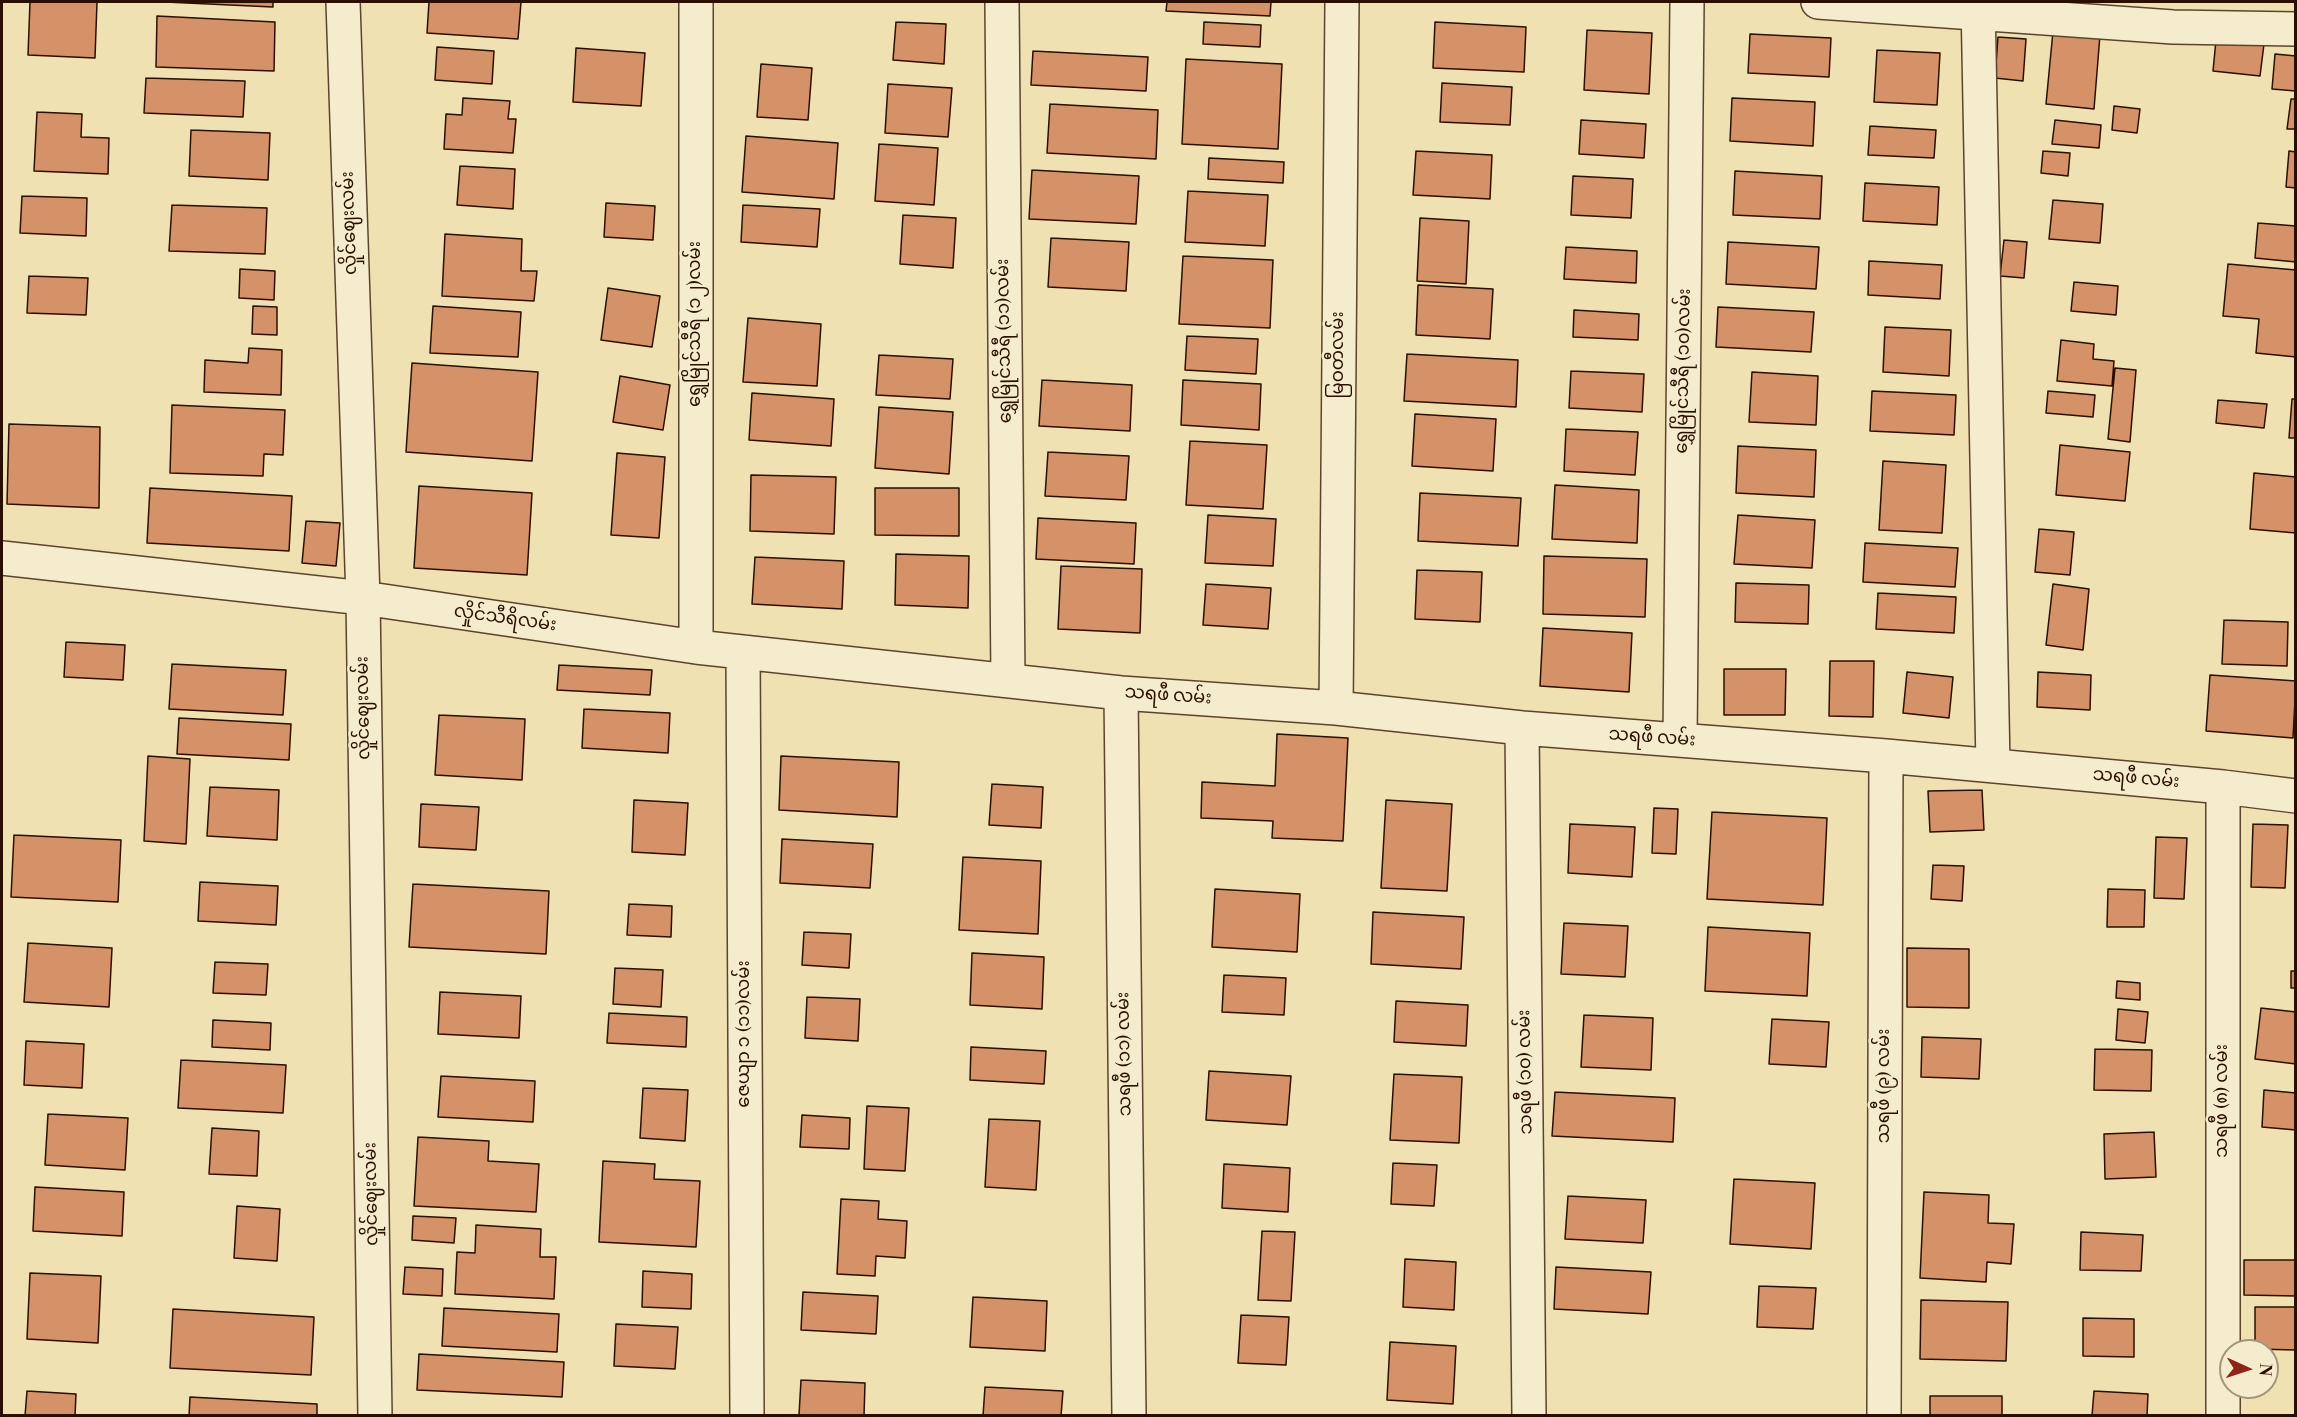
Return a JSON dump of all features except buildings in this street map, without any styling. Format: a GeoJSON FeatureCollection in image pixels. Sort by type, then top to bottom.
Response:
{"type":"FeatureCollection","features":[{"type":"Feature","properties":{"kind":"street","name":"လှိုင်ဈေးလမ်း"},"geometry":{"type":"LineString","coordinates":[[343,2],[363,598],[375,1416]]}},
{"type":"Feature","properties":{"kind":"street","name":"ရွှေမြိုင်သီရီ (၁၂)လမ်း"},"geometry":{"type":"LineString","coordinates":[[696,2],[696,647]]}},
{"type":"Feature","properties":{"kind":"street","name":"ရွှေမြိုင်သီရီ (၁၁)လမ်း"},"geometry":{"type":"LineString","coordinates":[[1002,2],[1008,680]]}},
{"type":"Feature","properties":{"kind":"street","name":"မြဝတီလမ်း"},"geometry":{"type":"LineString","coordinates":[[1336,708],[1342,2]]}},
{"type":"Feature","properties":{"kind":"street","name":"ရွှေမြိုင်သီရီ (၁၀)လမ်း"},"geometry":{"type":"LineString","coordinates":[[1680,740],[1687,2]]}},
{"type":"Feature","properties":{"kind":"street"},"geometry":{"type":"LineString","coordinates":[[1818,2],[1978,7],[2173,27],[2295,29]]}},
{"type":"Feature","properties":{"kind":"street"},"geometry":{"type":"LineString","coordinates":[[1978,7],[1993,765]]}},
{"type":"Feature","properties":{"kind":"street","name":"လှိုင်သီရိလမ်း"},"geometry":{"type":"LineString","coordinates":[[2,558],[363,598],[696,647],[1008,680]]}},
{"type":"Feature","properties":{"kind":"street","name":"ဇေယျာ ၁ (၁၁)လမ်း"},"geometry":{"type":"LineString","coordinates":[[743,652],[747,1416]]}},
{"type":"Feature","properties":{"kind":"street","name":"သရဖီ လမ်း"},"geometry":{"type":"LineString","coordinates":[[1008,680],[1121,693],[1336,708],[1522,728],[1993,765],[2295,796]]}},
{"type":"Feature","properties":{"kind":"street","name":"သရဖီ (၁၁) လမ်း"},"geometry":{"type":"LineString","coordinates":[[1121,693],[1129,1416]]}},
{"type":"Feature","properties":{"kind":"street","name":"သရဖီ (၁၀) လမ်း"},"geometry":{"type":"LineString","coordinates":[[1522,728],[1529,1416]]}},
{"type":"Feature","properties":{"kind":"street","name":"သရဖီ (၉) လမ်း"},"geometry":{"type":"LineString","coordinates":[[1884,1416],[1886,756]]}},
{"type":"Feature","properties":{"kind":"street","name":"သရဖီ (၈) လမ်း"},"geometry":{"type":"LineString","coordinates":[[2223,787],[2223,1416]]}}]}
